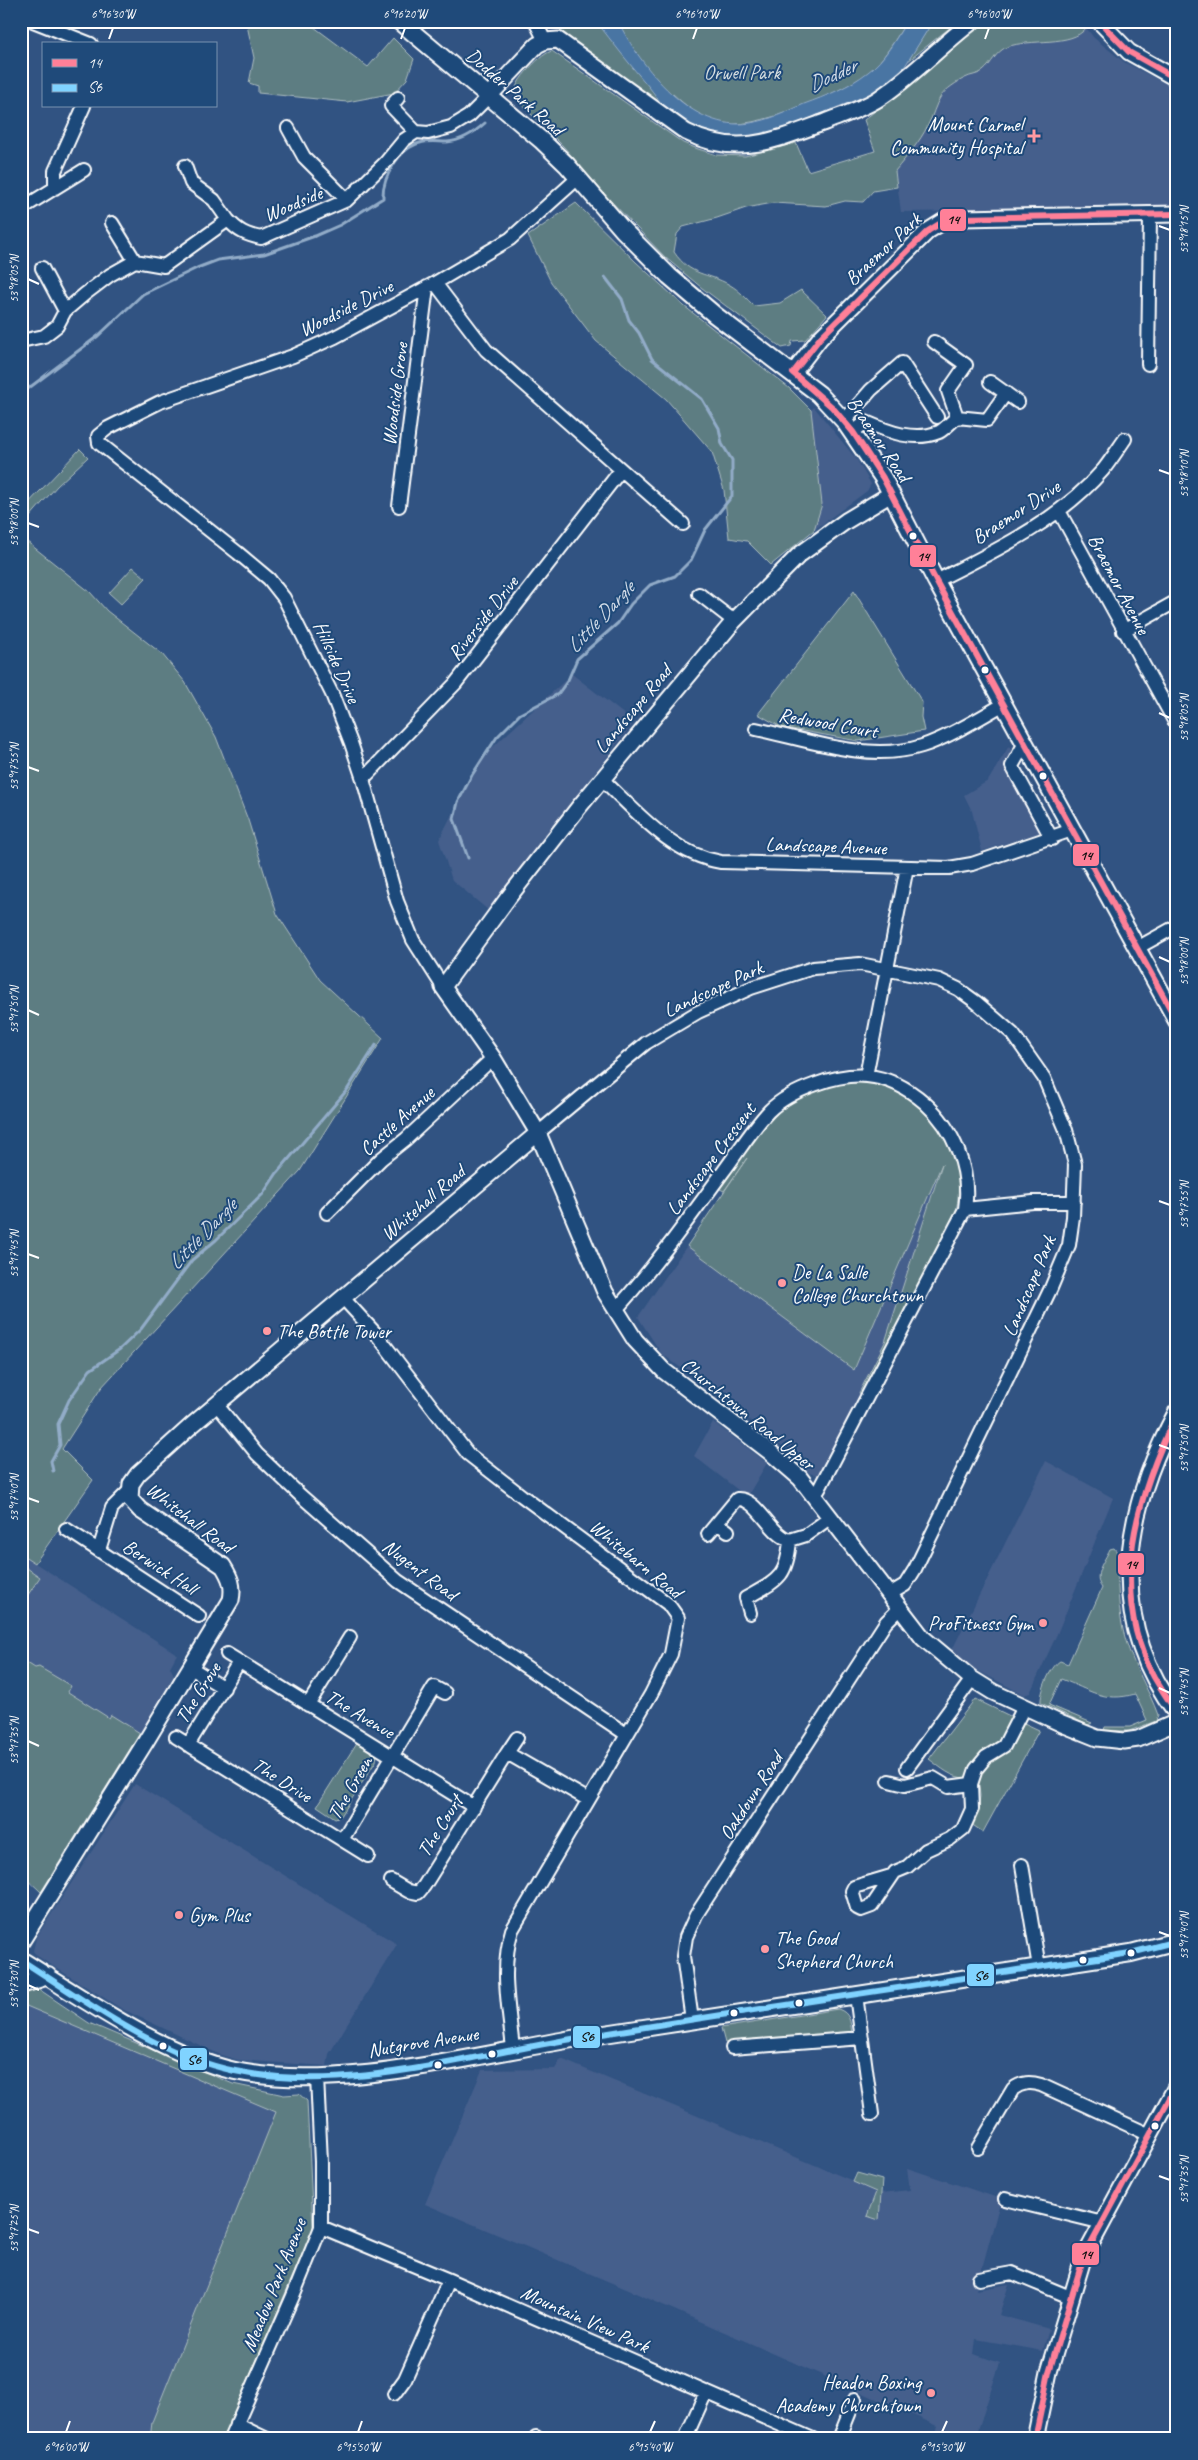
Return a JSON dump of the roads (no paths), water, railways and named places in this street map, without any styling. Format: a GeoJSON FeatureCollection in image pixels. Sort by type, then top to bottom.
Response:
{"type":"FeatureCollection","features":[{"type":"Feature","properties":{"kind":"main road","name":"Dodder Park Road"},"geometry":{"type":"LineString","coordinates":[[398,21],[541,140],[578,178]]}},
{"type":"Feature","properties":{"kind":"main road","name":"Braemor Road"},"geometry":{"type":"LineString","coordinates":[[578,178],[623,230],[669,276],[715,315],[819,394],[848,427],[891,494],[936,581],[1177,1021]]}},
{"type":"Feature","properties":{"kind":"main road"},"geometry":{"type":"LineString","coordinates":[[1177,1412],[1154,1458],[1140,1496],[1132,1537],[1130,1578],[1131,1604],[1142,1649],[1163,1692],[1177,1713]]}},
{"type":"Feature","properties":{"kind":"main road","name":"Nutgrove Avenue"},"geometry":{"type":"LineString","coordinates":[[21,1960],[130,2027],[207,2062],[235,2071],[279,2076],[317,2077],[393,2070],[692,2020],[1131,1953],[1177,1941]]}},
{"type":"Feature","properties":{"kind":"main road"},"geometry":{"type":"LineString","coordinates":[[21,1986],[48,1976]]}},
{"type":"Feature","properties":{"kind":"street"},"geometry":{"type":"LineString","coordinates":[[33,21],[86,42]]}},
{"type":"Feature","properties":{"kind":"street"},"geometry":{"type":"LineString","coordinates":[[536,21],[545,41]]}},
{"type":"Feature","properties":{"kind":"street"},"geometry":{"type":"LineString","coordinates":[[398,98],[391,106],[416,132],[428,133],[451,127],[472,114],[537,45],[545,41],[558,40],[686,132],[704,140],[735,147],[766,143],[870,104],[899,84],[973,21]]}},
{"type":"Feature","properties":{"kind":"street"},"geometry":{"type":"LineString","coordinates":[[1099,21],[1129,52],[1177,79]]}},
{"type":"Feature","properties":{"kind":"street"},"geometry":{"type":"LineString","coordinates":[[1115,37],[1177,68]]}},
{"type":"Feature","properties":{"kind":"street"},"geometry":{"type":"LineString","coordinates":[[55,188],[55,171],[83,108]]}},
{"type":"Feature","properties":{"kind":"street","name":"Woodside"},"geometry":{"type":"LineString","coordinates":[[288,128],[304,157],[347,200]]}},
{"type":"Feature","properties":{"kind":"street","name":"Woodside"},"geometry":{"type":"LineString","coordinates":[[185,166],[191,183],[214,200],[236,229],[248,236],[261,238],[274,234],[347,200],[404,140],[416,132]]}},
{"type":"Feature","properties":{"kind":"street"},"geometry":{"type":"LineString","coordinates":[[21,209],[84,170]]}},
{"type":"Feature","properties":{"kind":"street","name":"Woodside Drive"},"geometry":{"type":"LineString","coordinates":[[108,428],[160,402],[293,356],[335,337],[431,285],[510,239],[578,178]]}},
{"type":"Feature","properties":{"kind":"street","name":"Braemor Park"},"geometry":{"type":"LineString","coordinates":[[793,373],[820,338],[873,284],[928,231],[944,221],[963,218],[1177,214]]}},
{"type":"Feature","properties":{"kind":"street"},"geometry":{"type":"LineString","coordinates":[[1148,364],[1150,216]]}},
{"type":"Feature","properties":{"kind":"street"},"geometry":{"type":"LineString","coordinates":[[21,341],[44,336],[57,326],[65,311],[110,275],[135,261],[164,266],[228,220]]}},
{"type":"Feature","properties":{"kind":"street"},"geometry":{"type":"LineString","coordinates":[[112,223],[135,261]]}},
{"type":"Feature","properties":{"kind":"street"},"geometry":{"type":"LineString","coordinates":[[42,268],[65,311]]}},
{"type":"Feature","properties":{"kind":"street"},"geometry":{"type":"LineString","coordinates":[[431,285],[486,350],[683,524]]}},
{"type":"Feature","properties":{"kind":"street","name":"Woodside Grove"},"geometry":{"type":"LineString","coordinates":[[399,506],[431,285]]}},
{"type":"Feature","properties":{"kind":"street"},"geometry":{"type":"LineString","coordinates":[[934,342],[966,365],[948,391],[957,416]]}},
{"type":"Feature","properties":{"kind":"street"},"geometry":{"type":"LineString","coordinates":[[848,427],[871,390],[902,364],[937,417]]}},
{"type":"Feature","properties":{"kind":"street"},"geometry":{"type":"LineString","coordinates":[[990,382],[1018,402]]}},
{"type":"Feature","properties":{"kind":"street"},"geometry":{"type":"LineString","coordinates":[[957,416],[987,420],[1006,393]]}},
{"type":"Feature","properties":{"kind":"street"},"geometry":{"type":"LineString","coordinates":[[848,427],[866,422],[893,434],[918,436],[940,432],[957,416]]}},
{"type":"Feature","properties":{"kind":"street","name":"Hillside Drive"},"geometry":{"type":"LineString","coordinates":[[108,428],[98,436],[99,442],[238,553],[269,580],[284,598],[332,694],[364,778],[397,901],[413,940],[443,987]]}},
{"type":"Feature","properties":{"kind":"street","name":"Braemor Drive"},"geometry":{"type":"LineString","coordinates":[[936,581],[1006,545],[1058,511],[1102,470],[1125,439]]}},
{"type":"Feature","properties":{"kind":"street","name":"Riverside Drive"},"geometry":{"type":"LineString","coordinates":[[364,778],[455,684],[621,470]]}},
{"type":"Feature","properties":{"kind":"street","name":"Landscape Road"},"geometry":{"type":"LineString","coordinates":[[443,987],[508,898],[602,779],[734,621],[799,555],[846,521],[891,494]]}},
{"type":"Feature","properties":{"kind":"street","name":"Braemor Avenue"},"geometry":{"type":"LineString","coordinates":[[1058,511],[1177,726]]}},
{"type":"Feature","properties":{"kind":"street"},"geometry":{"type":"LineString","coordinates":[[699,594],[734,621]]}},
{"type":"Feature","properties":{"kind":"street"},"geometry":{"type":"LineString","coordinates":[[1123,631],[1177,601]]}},
{"type":"Feature","properties":{"kind":"street","name":"Redwood Court"},"geometry":{"type":"LineString","coordinates":[[756,730],[854,750],[887,752],[922,746],[1004,704]]}},
{"type":"Feature","properties":{"kind":"street"},"geometry":{"type":"LineString","coordinates":[[1025,743],[1012,766],[1052,839]]}},
{"type":"Feature","properties":{"kind":"street","name":"Landscape Avenue"},"geometry":{"type":"LineString","coordinates":[[602,779],[659,833],[708,860],[949,868],[972,864],[1052,839],[1072,830]]}},
{"type":"Feature","properties":{"kind":"street"},"geometry":{"type":"LineString","coordinates":[[866,1076],[907,867]]}},
{"type":"Feature","properties":{"kind":"street"},"geometry":{"type":"LineString","coordinates":[[1137,948],[1177,926]]}},
{"type":"Feature","properties":{"kind":"street","name":"Landscape Park"},"geometry":{"type":"LineString","coordinates":[[538,1133],[646,1043],[698,1012],[751,988],[813,968],[860,964],[888,968],[939,980],[958,989],[1013,1034],[1044,1078],[1066,1130],[1075,1164],[1074,1202],[1069,1245],[1043,1306],[915,1568],[905,1585],[888,1595]]}},
{"type":"Feature","properties":{"kind":"street","name":"Churchtown Road Upper"},"geometry":{"type":"LineString","coordinates":[[443,987],[493,1058],[538,1133],[605,1292],[635,1340],[664,1371],[770,1452],[800,1478],[831,1516],[888,1595],[922,1638],[972,1679],[1024,1707],[1076,1730],[1109,1740],[1138,1739],[1177,1722]]}},
{"type":"Feature","properties":{"kind":"street","name":"Castle Avenue"},"geometry":{"type":"LineString","coordinates":[[327,1213],[374,1165],[406,1139],[493,1058]]}},
{"type":"Feature","properties":{"kind":"street","name":"Landscape Crescent"},"geometry":{"type":"LineString","coordinates":[[614,1308],[621,1304],[657,1263],[769,1111],[797,1092],[816,1084],[866,1076],[895,1084],[926,1104],[940,1119],[956,1146],[964,1172],[967,1192],[965,1209],[819,1490],[813,1496]]}},
{"type":"Feature","properties":{"kind":"street","name":"Whitehall Road"},"geometry":{"type":"LineString","coordinates":[[21,1942],[191,1668],[227,1608],[233,1590],[230,1576],[223,1566],[140,1510],[130,1499],[130,1490],[138,1474],[538,1133]]}},
{"type":"Feature","properties":{"kind":"street"},"geometry":{"type":"LineString","coordinates":[[965,1209],[1033,1202],[1074,1202]]}},
{"type":"Feature","properties":{"kind":"street","name":"Whitebarn Road"},"geometry":{"type":"LineString","coordinates":[[343,1298],[377,1335],[468,1454],[668,1604],[678,1618],[670,1654],[651,1694],[587,1799],[512,1930],[506,1949],[505,1980],[513,2049]]}},
{"type":"Feature","properties":{"kind":"street","name":"Nugent Road"},"geometry":{"type":"LineString","coordinates":[[217,1405],[257,1454],[300,1495],[398,1581],[626,1734]]}},
{"type":"Feature","properties":{"kind":"street","name":"Berwick Hall"},"geometry":{"type":"LineString","coordinates":[[99,1550],[112,1508],[130,1490]]}},
{"type":"Feature","properties":{"kind":"street"},"geometry":{"type":"LineString","coordinates":[[708,1534],[732,1502],[742,1499],[749,1502],[781,1536],[790,1540],[806,1535],[831,1516]]}},
{"type":"Feature","properties":{"kind":"street"},"geometry":{"type":"LineString","coordinates":[[716,1523],[728,1531]]}},
{"type":"Feature","properties":{"kind":"street","name":"Berwick Hall"},"geometry":{"type":"LineString","coordinates":[[66,1529],[199,1616]]}},
{"type":"Feature","properties":{"kind":"street"},"geometry":{"type":"LineString","coordinates":[[750,1613],[746,1598],[780,1578],[786,1570],[790,1540]]}},
{"type":"Feature","properties":{"kind":"street","name":"Oakdown Road"},"geometry":{"type":"LineString","coordinates":[[692,2020],[683,1956],[686,1938],[696,1914],[886,1622],[899,1609]]}},
{"type":"Feature","properties":{"kind":"street"},"geometry":{"type":"LineString","coordinates":[[308,1705],[350,1637]]}},
{"type":"Feature","properties":{"kind":"street","name":"The Avenue"},"geometry":{"type":"LineString","coordinates":[[227,1654],[474,1807]]}},
{"type":"Feature","properties":{"kind":"street","name":"The Grove"},"geometry":{"type":"LineString","coordinates":[[188,1745],[240,1662]]}},
{"type":"Feature","properties":{"kind":"street"},"geometry":{"type":"LineString","coordinates":[[191,1668],[224,1688]]}},
{"type":"Feature","properties":{"kind":"street"},"geometry":{"type":"LineString","coordinates":[[907,1768],[972,1679]]}},
{"type":"Feature","properties":{"kind":"street","name":"The Green"},"geometry":{"type":"LineString","coordinates":[[342,1840],[391,1755],[434,1687],[445,1693]]}},
{"type":"Feature","properties":{"kind":"street"},"geometry":{"type":"LineString","coordinates":[[891,1876],[907,1867],[926,1850],[950,1839],[963,1829],[972,1809],[971,1784],[976,1769],[986,1757],[1004,1746],[1024,1707]]}},
{"type":"Feature","properties":{"kind":"street","name":"The Drive"},"geometry":{"type":"LineString","coordinates":[[176,1737],[368,1856]]}},
{"type":"Feature","properties":{"kind":"street","name":"The Court"},"geometry":{"type":"LineString","coordinates":[[391,1881],[408,1891],[418,1893],[517,1738]]}},
{"type":"Feature","properties":{"kind":"street"},"geometry":{"type":"LineString","coordinates":[[507,1753],[587,1799]]}},
{"type":"Feature","properties":{"kind":"street"},"geometry":{"type":"LineString","coordinates":[[889,1781],[905,1785],[933,1778],[948,1787],[971,1784]]}},
{"type":"Feature","properties":{"kind":"street"},"geometry":{"type":"LineString","coordinates":[[1022,1865],[1039,1967]]}},
{"type":"Feature","properties":{"kind":"street"},"geometry":{"type":"LineString","coordinates":[[856,1995],[872,2114]]}},
{"type":"Feature","properties":{"kind":"street"},"geometry":{"type":"LineString","coordinates":[[732,2048],[862,2038]]}},
{"type":"Feature","properties":{"kind":"street","name":"Meadow Park Avenue"},"geometry":{"type":"LineString","coordinates":[[230,2439],[294,2296],[321,2227],[321,2162],[317,2077]]}},
{"type":"Feature","properties":{"kind":"street"},"geometry":{"type":"LineString","coordinates":[[978,2148],[1013,2089],[1020,2084],[1030,2082],[1041,2085],[1150,2135]]}},
{"type":"Feature","properties":{"kind":"street"},"geometry":{"type":"LineString","coordinates":[[1035,2439],[1049,2372],[1083,2259],[1177,2085]]}},
{"type":"Feature","properties":{"kind":"street"},"geometry":{"type":"LineString","coordinates":[[1006,2199],[1103,2223]]}},
{"type":"Feature","properties":{"kind":"street","name":"Mountain View Park"},"geometry":{"type":"LineString","coordinates":[[321,2227],[450,2280],[813,2439]]}},
{"type":"Feature","properties":{"kind":"street"},"geometry":{"type":"LineString","coordinates":[[979,2279],[1012,2273],[1070,2297]]}},
{"type":"Feature","properties":{"kind":"street"},"geometry":{"type":"LineString","coordinates":[[394,2394],[405,2379],[450,2280]]}},
{"type":"Feature","properties":{"kind":"street"},"geometry":{"type":"LineString","coordinates":[[685,2439],[706,2392]]}},
{"type":"Feature","properties":{"kind":"street"},"geometry":{"type":"LineString","coordinates":[[839,2439],[855,2398]]}},
{"type":"Feature","properties":{"kind":"street"},"geometry":{"type":"LineString","coordinates":[[236,2424],[267,2439]]}},
{"type":"Feature","properties":{"kind":"waterway"},"geometry":{"type":"LineString","coordinates":[[21,394],[98,336],[143,294],[218,260],[264,254],[340,225],[383,198],[385,182],[393,165],[412,146],[430,141],[447,142],[458,140],[473,133],[485,123]]}},
{"type":"Feature","properties":{"kind":"waterway","name":"Little Dargle"},"geometry":{"type":"LineString","coordinates":[[468,858],[454,819],[458,802],[472,775],[497,737],[520,714],[558,694],[568,680],[577,659],[618,623],[631,604],[650,585],[675,576],[691,560],[705,530],[732,496],[732,460],[722,444],[719,428],[702,399],[652,359],[639,333],[629,320],[622,299],[605,277]]}},
{"type":"Feature","properties":{"kind":"waterway","name":"Little Dargle"},"geometry":{"type":"LineString","coordinates":[[53,1471],[51,1461],[60,1445],[58,1424],[69,1400],[90,1370],[120,1349],[141,1329],[192,1260],[216,1240],[263,1194],[277,1173],[347,1090],[376,1045]]}},
{"type":"Feature","properties":{"kind":"place","name":"Mount Carmel Community Hospital"},"geometry":{"type":"Point","coordinates":[1034,136]}},
{"type":"Feature","properties":{"kind":"place","name":"De La Salle College Churchtown"},"geometry":{"type":"Point","coordinates":[782,1283]}},
{"type":"Feature","properties":{"kind":"place","name":"The Bottle Tower"},"geometry":{"type":"Point","coordinates":[267,1331]}},
{"type":"Feature","properties":{"kind":"place","name":"ProFitness Gym"},"geometry":{"type":"Point","coordinates":[1043,1623]}},
{"type":"Feature","properties":{"kind":"place","name":"Gym Plus"},"geometry":{"type":"Point","coordinates":[179,1915]}},
{"type":"Feature","properties":{"kind":"place","name":"The Good Shepherd Church"},"geometry":{"type":"Point","coordinates":[765,1949]}},
{"type":"Feature","properties":{"kind":"place","name":"Headon Boxing Academy Churchtown"},"geometry":{"type":"Point","coordinates":[931,2393]}},
{"type":"Feature","properties":{"kind":"park label","name":"Orwell Park"},"geometry":{"type":"Point","coordinates":[742,72]}},
{"type":"Feature","properties":{"kind":"water label","name":"Dodder"},"geometry":{"type":"Point","coordinates":[832,75]}}]}
